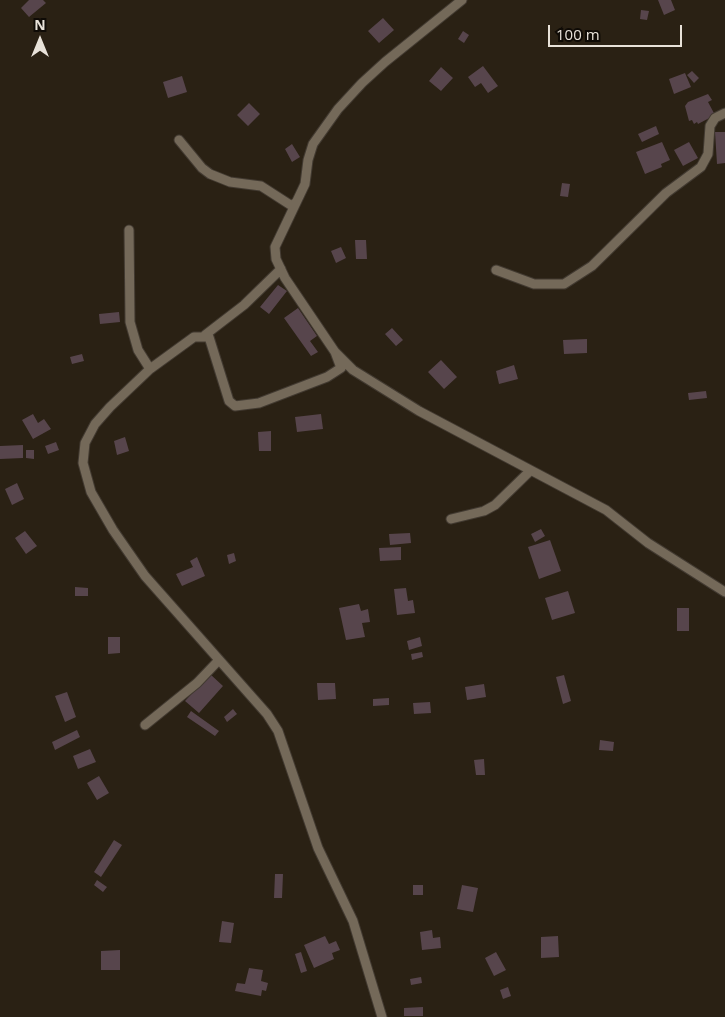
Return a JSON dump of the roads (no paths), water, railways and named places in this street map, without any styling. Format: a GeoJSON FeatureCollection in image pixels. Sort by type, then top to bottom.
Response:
{"type":"FeatureCollection","features":[{"type":"Feature","properties":{"kind":"street"},"geometry":{"type":"LineString","coordinates":[[462,0],[384,62],[338,109],[313,144],[308,160],[305,184],[274,246],[276,259],[281,270],[335,352],[353,370],[418,411],[530,471],[573,490],[606,510],[648,543],[725,592]]}},
{"type":"Feature","properties":{"kind":"street"},"geometry":{"type":"LineString","coordinates":[[496,270],[534,284],[564,284],[592,266],[666,194],[701,167],[708,154],[710,126],[715,118],[725,113]]}},
{"type":"Feature","properties":{"kind":"street"},"geometry":{"type":"LineString","coordinates":[[179,140],[202,168],[210,174],[230,182],[261,186],[292,206],[295,203]]}},
{"type":"Feature","properties":{"kind":"street"},"geometry":{"type":"LineString","coordinates":[[129,230],[128,295],[130,322],[138,350],[150,369]]}},
{"type":"Feature","properties":{"kind":"street"},"geometry":{"type":"LineString","coordinates":[[281,270],[244,305],[204,335],[185,342],[150,369],[95,424],[85,443],[83,462],[90,492],[113,530],[145,576],[218,661],[267,714],[278,731],[318,848],[353,921],[382,1017]]}},
{"type":"Feature","properties":{"kind":"street"},"geometry":{"type":"LineString","coordinates":[[204,335],[209,337],[212,342],[229,401],[235,406],[259,403],[327,377],[341,368],[335,352]]}},
{"type":"Feature","properties":{"kind":"street"},"geometry":{"type":"LineString","coordinates":[[451,519],[484,511],[495,504],[530,471]]}},
{"type":"Feature","properties":{"kind":"street"},"geometry":{"type":"LineString","coordinates":[[145,724],[197,683],[218,661]]}}]}
